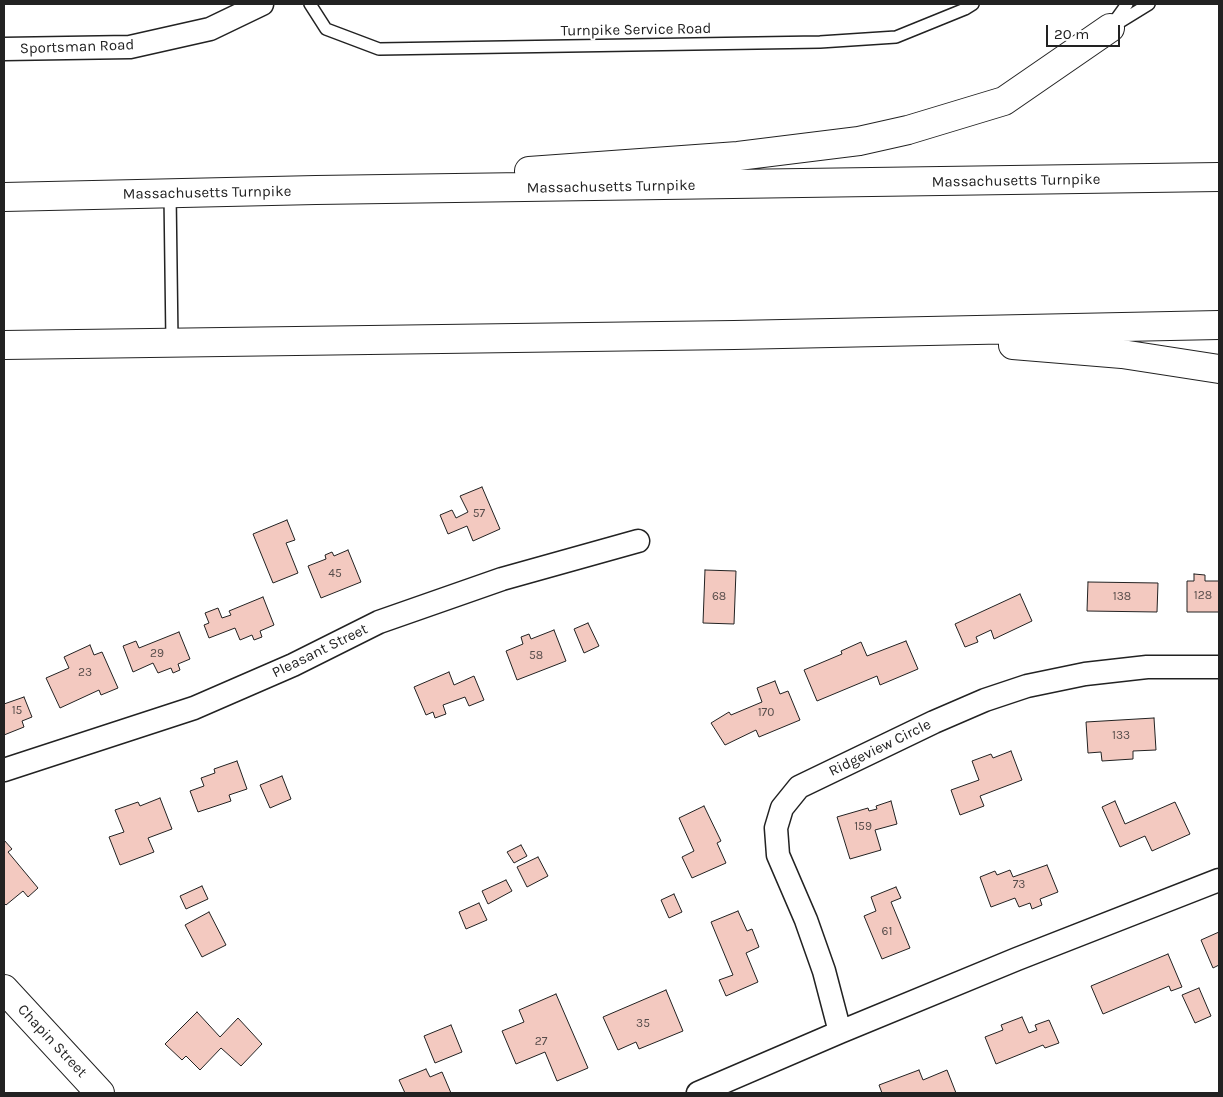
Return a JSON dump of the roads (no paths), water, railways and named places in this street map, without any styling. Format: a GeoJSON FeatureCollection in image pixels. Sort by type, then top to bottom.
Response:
{"type":"FeatureCollection","features":[{"type":"Feature","properties":{"kind":"main road"},"geometry":{"type":"LineString","coordinates":[[316,190],[542,170],[738,156],[860,140],[908,130],[1004,100],[1110,28]]}},
{"type":"Feature","properties":{"kind":"main road","name":"Massachusetts Turnpike"},"geometry":{"type":"LineString","coordinates":[[4,197],[316,190],[1219,177]]}},
{"type":"Feature","properties":{"kind":"main road"},"geometry":{"type":"LineString","coordinates":[[4,345],[797,334],[1219,325]]}},
{"type":"Feature","properties":{"kind":"main road"},"geometry":{"type":"LineString","coordinates":[[797,334],[1078,350],[1219,369]]}},
{"type":"Feature","properties":{"kind":"main road","name":"Chapin Street"},"geometry":{"type":"LineString","coordinates":[[4,989],[100,1093]]}},
{"type":"Feature","properties":{"kind":"street","name":"Sportsman Road"},"geometry":{"type":"LineString","coordinates":[[4,49],[130,47],[210,29],[262,4]]}},
{"type":"Feature","properties":{"kind":"street","name":"Pleasant Street"},"geometry":{"type":"LineString","coordinates":[[4,770],[194,708],[293,665],[380,622],[502,579],[638,541]]}},
{"type":"Feature","properties":{"kind":"street","name":"Ridgeview Circle"},"geometry":{"type":"LineString","coordinates":[[840,1032],[824,971],[806,920],[778,855],[776,828],[782,808],[799,787],[934,722],[985,700],[1027,686],[1085,674],[1147,667],[1219,667]]}},
{"type":"Feature","properties":{"kind":"street"},"geometry":{"type":"LineString","coordinates":[[698,1093],[1017,959],[1219,880]]}},
{"type":"Feature","properties":{"kind":"lane","name":"Turnpike Service Road"},"geometry":{"type":"LineString","coordinates":[[310,4],[326,29],[379,49],[810,43],[896,37],[965,10],[973,4]]}},
{"type":"Feature","properties":{"kind":"lane"},"geometry":{"type":"LineString","coordinates":[[1110,28],[1127,4]]}},
{"type":"Feature","properties":{"kind":"lane"},"geometry":{"type":"LineString","coordinates":[[1110,28],[1148,4]]}},
{"type":"Feature","properties":{"kind":"lane"},"geometry":{"type":"LineString","coordinates":[[170,193],[172,342]]}}]}
